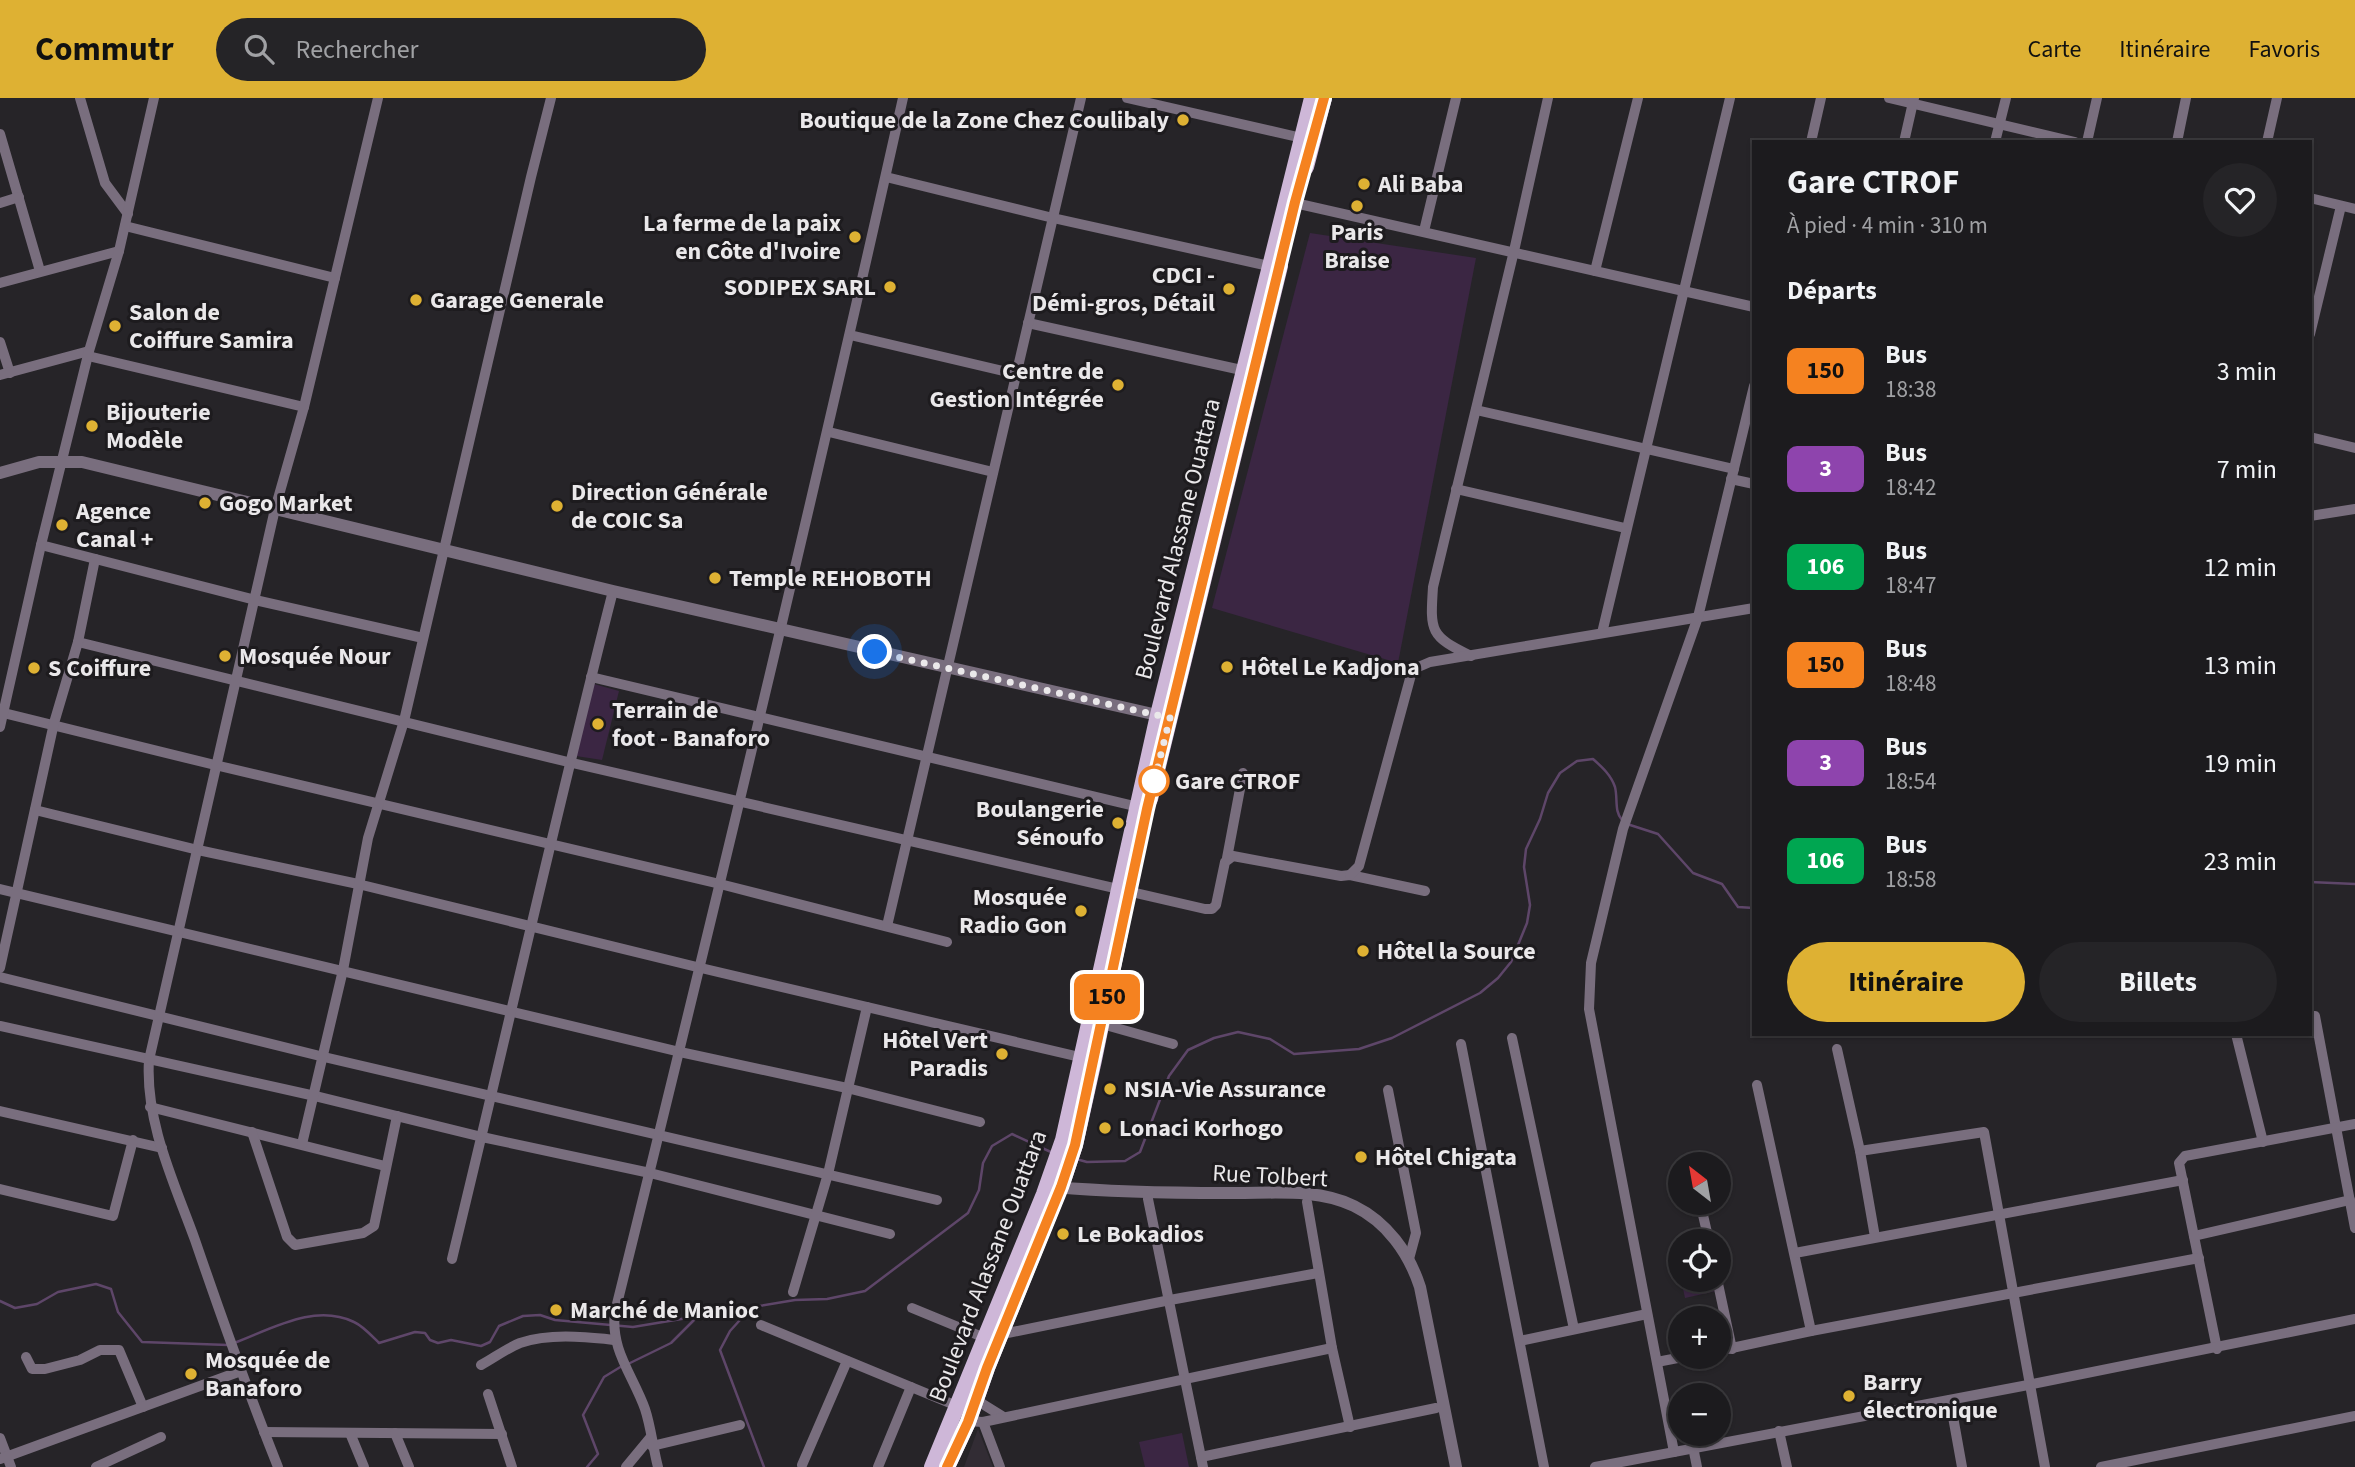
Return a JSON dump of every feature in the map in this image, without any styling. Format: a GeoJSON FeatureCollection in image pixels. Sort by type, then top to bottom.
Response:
{"type":"FeatureCollection","features":[{"type":"Feature","properties":{"kind":"main road","name":"Boulevard Alassane Ouattara"},"geometry":{"type":"LineString","coordinates":[[947,1467],[991,1335],[1054,1185],[1069,1142],[1142,808],[1290,202],[1312,98]]}},
{"type":"Feature","properties":{"kind":"main road","name":"Boulevard Alassane Ouattara"},"geometry":{"type":"LineString","coordinates":[[1249,372],[1269,267],[1324,98]]}},
{"type":"Feature","properties":{"kind":"main road","name":"Boulevard Alassane Ouattara"},"geometry":{"type":"LineString","coordinates":[[1088,1059],[1102,1024],[1124,891]]}},
{"type":"Feature","properties":{"kind":"main road","name":"Boulevard Alassane Ouattara"},"geometry":{"type":"LineString","coordinates":[[932,1467],[967,1410]]}},
{"type":"Feature","properties":{"kind":"street"},"geometry":{"type":"LineString","coordinates":[[80,98],[105,183],[128,214]]}},
{"type":"Feature","properties":{"kind":"street"},"geometry":{"type":"LineString","coordinates":[[0,727],[1,711],[88,353],[119,251],[154,98]]}},
{"type":"Feature","properties":{"kind":"street"},"geometry":{"type":"LineString","coordinates":[[278,1467],[232,1348],[162,1148],[150,1107],[149,1060],[275,509],[304,407],[378,98]]}},
{"type":"Feature","properties":{"kind":"street"},"geometry":{"type":"LineString","coordinates":[[302,1144],[343,970],[358,884],[404,721],[551,98]]}},
{"type":"Feature","properties":{"kind":"street"},"geometry":{"type":"LineString","coordinates":[[658,1467],[646,1411],[615,1340],[615,1312],[741,801],[903,98]]}},
{"type":"Feature","properties":{"kind":"street"},"geometry":{"type":"LineString","coordinates":[[887,926],[1081,98]]}},
{"type":"Feature","properties":{"kind":"street"},"geometry":{"type":"LineString","coordinates":[[1127,98],[1303,138]]}},
{"type":"Feature","properties":{"kind":"street"},"geometry":{"type":"LineString","coordinates":[[1424,231],[1456,98]]}},
{"type":"Feature","properties":{"kind":"street"},"geometry":{"type":"LineString","coordinates":[[1471,656],[1444,642],[1434,630],[1431,617],[1433,587],[1548,98]]}},
{"type":"Feature","properties":{"kind":"street"},"geometry":{"type":"LineString","coordinates":[[1595,271],[1638,98]]}},
{"type":"Feature","properties":{"kind":"street"},"geometry":{"type":"LineString","coordinates":[[1602,633],[1730,98]]}},
{"type":"Feature","properties":{"kind":"street"},"geometry":{"type":"LineString","coordinates":[[1811,140],[1821,98]]}},
{"type":"Feature","properties":{"kind":"street"},"geometry":{"type":"LineString","coordinates":[[1889,98],[1914,101],[2067,140]]}},
{"type":"Feature","properties":{"kind":"street"},"geometry":{"type":"LineString","coordinates":[[1996,140],[2006,98]]}},
{"type":"Feature","properties":{"kind":"street"},"geometry":{"type":"LineString","coordinates":[[2087,140],[2097,98]]}},
{"type":"Feature","properties":{"kind":"street"},"geometry":{"type":"LineString","coordinates":[[2177,140],[2186,98]]}},
{"type":"Feature","properties":{"kind":"street"},"geometry":{"type":"LineString","coordinates":[[2267,140],[2277,98]]}},
{"type":"Feature","properties":{"kind":"street"},"geometry":{"type":"LineString","coordinates":[[1904,140],[1914,101]]}},
{"type":"Feature","properties":{"kind":"street"},"geometry":{"type":"LineString","coordinates":[[0,134],[40,271]]}},
{"type":"Feature","properties":{"kind":"street"},"geometry":{"type":"LineString","coordinates":[[886,177],[1269,267]]}},
{"type":"Feature","properties":{"kind":"street"},"geometry":{"type":"LineString","coordinates":[[0,202],[19,197]]}},
{"type":"Feature","properties":{"kind":"street"},"geometry":{"type":"LineString","coordinates":[[2312,199],[2355,209]]}},
{"type":"Feature","properties":{"kind":"street"},"geometry":{"type":"LineString","coordinates":[[1290,202],[1752,307]]}},
{"type":"Feature","properties":{"kind":"street"},"geometry":{"type":"LineString","coordinates":[[2312,326],[2341,206]]}},
{"type":"Feature","properties":{"kind":"street"},"geometry":{"type":"LineString","coordinates":[[125,226],[335,278]]}},
{"type":"Feature","properties":{"kind":"street"},"geometry":{"type":"LineString","coordinates":[[0,283],[119,251]]}},
{"type":"Feature","properties":{"kind":"street"},"geometry":{"type":"LineString","coordinates":[[1028,323],[1249,372]]}},
{"type":"Feature","properties":{"kind":"street"},"geometry":{"type":"LineString","coordinates":[[850,335],[1016,374]]}},
{"type":"Feature","properties":{"kind":"street"},"geometry":{"type":"LineString","coordinates":[[0,342],[5,374],[88,353],[304,407]]}},
{"type":"Feature","properties":{"kind":"street"},"geometry":{"type":"LineString","coordinates":[[1674,1452],[1589,1009],[1591,963],[1623,829],[1698,617],[1752,397]]}},
{"type":"Feature","properties":{"kind":"street"},"geometry":{"type":"LineString","coordinates":[[1476,410],[1645,447],[1732,474],[1752,483]]}},
{"type":"Feature","properties":{"kind":"street"},"geometry":{"type":"LineString","coordinates":[[828,432],[993,472]]}},
{"type":"Feature","properties":{"kind":"street"},"geometry":{"type":"LineString","coordinates":[[2312,437],[2355,447]]}},
{"type":"Feature","properties":{"kind":"street"},"geometry":{"type":"LineString","coordinates":[[0,473],[38,462],[82,462],[444,552],[1164,717]]}},
{"type":"Feature","properties":{"kind":"street"},"geometry":{"type":"LineString","coordinates":[[1456,489],[1625,528]]}},
{"type":"Feature","properties":{"kind":"street"},"geometry":{"type":"LineString","coordinates":[[2312,516],[2355,509]]}},
{"type":"Feature","properties":{"kind":"street"},"geometry":{"type":"LineString","coordinates":[[41,545],[255,600],[423,638]]}},
{"type":"Feature","properties":{"kind":"street"},"geometry":{"type":"LineString","coordinates":[[0,968],[54,723],[78,642],[94,559]]}},
{"type":"Feature","properties":{"kind":"street"},"geometry":{"type":"LineString","coordinates":[[452,1259],[612,591]]}},
{"type":"Feature","properties":{"kind":"street"},"geometry":{"type":"LineString","coordinates":[[1350,875],[1359,866],[1411,675],[1416,668],[1430,662],[1752,608]]}},
{"type":"Feature","properties":{"kind":"street"},"geometry":{"type":"LineString","coordinates":[[78,642],[569,762],[1212,909],[1218,900],[1243,773]]}},
{"type":"Feature","properties":{"kind":"street"},"geometry":{"type":"LineString","coordinates":[[591,677],[1142,808]]}},
{"type":"Feature","properties":{"kind":"street"},"geometry":{"type":"LineString","coordinates":[[1,711],[215,765],[720,884],[947,942]]}},
{"type":"Feature","properties":{"kind":"street"},"geometry":{"type":"LineString","coordinates":[[35,810],[198,850],[358,884],[1088,1059]]}},
{"type":"Feature","properties":{"kind":"street"},"geometry":{"type":"LineString","coordinates":[[1227,858],[1233,856],[1342,876],[1350,875],[1425,891]]}},
{"type":"Feature","properties":{"kind":"street"},"geometry":{"type":"LineString","coordinates":[[0,888],[178,933],[680,1052],[847,1088],[980,1122]]}},
{"type":"Feature","properties":{"kind":"street"},"geometry":{"type":"LineString","coordinates":[[0,977],[324,1057],[937,1200]]}},
{"type":"Feature","properties":{"kind":"street"},"geometry":{"type":"LineString","coordinates":[[793,1292],[828,1174],[867,1007]]}},
{"type":"Feature","properties":{"kind":"street"},"geometry":{"type":"LineString","coordinates":[[2315,1016],[2355,1228]]}},
{"type":"Feature","properties":{"kind":"street"},"geometry":{"type":"LineString","coordinates":[[1102,1024],[1173,1044]]}},
{"type":"Feature","properties":{"kind":"street"},"geometry":{"type":"LineString","coordinates":[[0,1026],[649,1173],[890,1234]]}},
{"type":"Feature","properties":{"kind":"street"},"geometry":{"type":"LineString","coordinates":[[2236,1036],[2263,1142]]}},
{"type":"Feature","properties":{"kind":"street"},"geometry":{"type":"LineString","coordinates":[[1512,1038],[1574,1329]]}},
{"type":"Feature","properties":{"kind":"street"},"geometry":{"type":"LineString","coordinates":[[1461,1044],[1544,1467]]}},
{"type":"Feature","properties":{"kind":"street"},"geometry":{"type":"LineString","coordinates":[[1836,1049],[1860,1151],[1875,1237]]}},
{"type":"Feature","properties":{"kind":"street"},"geometry":{"type":"LineString","coordinates":[[1757,1085],[1811,1331]]}},
{"type":"Feature","properties":{"kind":"street"},"geometry":{"type":"LineString","coordinates":[[1388,1090],[1416,1233],[1409,1259]]}},
{"type":"Feature","properties":{"kind":"street"},"geometry":{"type":"LineString","coordinates":[[150,1107],[385,1166]]}},
{"type":"Feature","properties":{"kind":"street"},"geometry":{"type":"LineString","coordinates":[[0,1111],[162,1148]]}},
{"type":"Feature","properties":{"kind":"street"},"geometry":{"type":"LineString","coordinates":[[251,1132],[287,1237],[295,1245],[363,1233],[374,1226],[397,1116]]}},
{"type":"Feature","properties":{"kind":"street"},"geometry":{"type":"LineString","coordinates":[[2217,1349],[2179,1163],[2185,1156],[2355,1124]]}},
{"type":"Feature","properties":{"kind":"street"},"geometry":{"type":"LineString","coordinates":[[1860,1151],[1983,1132],[2045,1467]]}},
{"type":"Feature","properties":{"kind":"street"},"geometry":{"type":"LineString","coordinates":[[0,1189],[113,1216],[133,1140]]}},
{"type":"Feature","properties":{"kind":"street"},"geometry":{"type":"LineString","coordinates":[[1795,1253],[2183,1180]]}},
{"type":"Feature","properties":{"kind":"street","name":"Rue Tolbert"},"geometry":{"type":"LineString","coordinates":[[1054,1185],[1145,1192],[1308,1194],[1352,1205],[1375,1220],[1390,1234],[1409,1259],[1420,1287],[1456,1467]]}},
{"type":"Feature","properties":{"kind":"street","name":"Rue Tolbert"},"geometry":{"type":"LineString","coordinates":[[1054,1185],[1148,1199],[1307,1202],[1335,1207],[1359,1217],[1385,1238],[1402,1263],[1412,1289],[1448,1467]]}},
{"type":"Feature","properties":{"kind":"street"},"geometry":{"type":"LineString","coordinates":[[1148,1199],[1202,1462],[1436,1408]]}},
{"type":"Feature","properties":{"kind":"street"},"geometry":{"type":"LineString","coordinates":[[2194,1236],[2350,1200]]}},
{"type":"Feature","properties":{"kind":"street"},"geometry":{"type":"LineString","coordinates":[[1307,1202],[1332,1348],[1350,1427]]}},
{"type":"Feature","properties":{"kind":"street"},"geometry":{"type":"LineString","coordinates":[[1720,1292],[1732,1349],[1811,1331],[2199,1258]]}},
{"type":"Feature","properties":{"kind":"street"},"geometry":{"type":"LineString","coordinates":[[912,1308],[991,1335],[1318,1273]]}},
{"type":"Feature","properties":{"kind":"street"},"geometry":{"type":"LineString","coordinates":[[1520,1341],[1647,1314]]}},
{"type":"Feature","properties":{"kind":"street"},"geometry":{"type":"LineString","coordinates":[[1595,1467],[2217,1349],[2355,1319]]}},
{"type":"Feature","properties":{"kind":"street"},"geometry":{"type":"LineString","coordinates":[[761,1325],[967,1410],[1002,1416],[1332,1348]]}},
{"type":"Feature","properties":{"kind":"street"},"geometry":{"type":"LineString","coordinates":[[481,1365],[521,1343],[579,1336],[615,1340]]}},
{"type":"Feature","properties":{"kind":"street"},"geometry":{"type":"LineString","coordinates":[[26,1357],[32,1369],[44,1369],[80,1360],[100,1350],[119,1350],[143,1407]]}},
{"type":"Feature","properties":{"kind":"street"},"geometry":{"type":"LineString","coordinates":[[802,1465],[848,1360]]}},
{"type":"Feature","properties":{"kind":"street"},"geometry":{"type":"LineString","coordinates":[[1657,1362],[1668,1360]]}},
{"type":"Feature","properties":{"kind":"street"},"geometry":{"type":"LineString","coordinates":[[0,1438],[6,1461],[241,1370]]}},
{"type":"Feature","properties":{"kind":"street"},"geometry":{"type":"LineString","coordinates":[[878,1467],[911,1387]]}},
{"type":"Feature","properties":{"kind":"street"},"geometry":{"type":"LineString","coordinates":[[488,1394],[512,1467]]}},
{"type":"Feature","properties":{"kind":"street"},"geometry":{"type":"LineString","coordinates":[[1950,1400],[1962,1467]]}},
{"type":"Feature","properties":{"kind":"street"},"geometry":{"type":"LineString","coordinates":[[967,1410],[1002,1416]]}},
{"type":"Feature","properties":{"kind":"street"},"geometry":{"type":"LineString","coordinates":[[967,1410],[1000,1467]]}},
{"type":"Feature","properties":{"kind":"street"},"geometry":{"type":"LineString","coordinates":[[2101,1467],[2355,1416]]}},
{"type":"Feature","properties":{"kind":"street"},"geometry":{"type":"LineString","coordinates":[[626,1467],[651,1442],[740,1425]]}},
{"type":"Feature","properties":{"kind":"street"},"geometry":{"type":"LineString","coordinates":[[1779,1432],[1787,1467]]}},
{"type":"Feature","properties":{"kind":"street"},"geometry":{"type":"LineString","coordinates":[[264,1433],[502,1434]]}},
{"type":"Feature","properties":{"kind":"street"},"geometry":{"type":"LineString","coordinates":[[350,1433],[364,1467]]}},
{"type":"Feature","properties":{"kind":"street"},"geometry":{"type":"LineString","coordinates":[[395,1433],[409,1467]]}},
{"type":"Feature","properties":{"kind":"street"},"geometry":{"type":"LineString","coordinates":[[96,1467],[161,1437]]}},
{"type":"Feature","properties":{"kind":"street"},"geometry":{"type":"LineString","coordinates":[[1693,1447],[1697,1467]]}},
{"type":"Feature","properties":{"kind":"shaded area"},"geometry":{"type":"Polygon","coordinates":[[[1310,233],[1476,258],[1398,663],[1212,608],[1310,233]]]}},
{"type":"Feature","properties":{"kind":"shaded area","name":"Terrain de foot - Banaforo"},"geometry":{"type":"Polygon","coordinates":[[[594,684],[619,691],[602,760],[576,756],[594,684]]]}},
{"type":"Feature","properties":{"kind":"shaded area"},"geometry":{"type":"Polygon","coordinates":[[[1684,1292],[1712,1292],[1685,1298],[1684,1292]]]}},
{"type":"Feature","properties":{"kind":"shaded area"},"geometry":{"type":"Polygon","coordinates":[[[978,1429],[993,1467],[964,1467],[978,1429]]]}},
{"type":"Feature","properties":{"kind":"shaded area"},"geometry":{"type":"Polygon","coordinates":[[[1182,1433],[1189,1467],[1145,1467],[1139,1442],[1182,1433]]]}},
{"type":"Feature","properties":{"kind":"waterway"},"geometry":{"type":"LineString","coordinates":[[1076,1159],[1087,1162],[1125,1161],[1140,1152],[1169,1076],[1188,1050],[1214,1038],[1238,1032],[1270,1039],[1294,1054],[1359,1049],[1392,1038],[1480,993],[1498,978],[1511,962],[1527,923],[1530,905],[1524,867],[1526,849],[1548,793],[1560,773],[1577,761],[1593,759],[1609,775],[1615,787],[1617,809],[1622,820]]}},
{"type":"Feature","properties":{"kind":"waterway"},"geometry":{"type":"LineString","coordinates":[[1627,824],[1658,834],[1693,873],[1722,884],[1738,907],[1752,908]]}},
{"type":"Feature","properties":{"kind":"waterway"},"geometry":{"type":"LineString","coordinates":[[2312,882],[2355,884]]}},
{"type":"Feature","properties":{"kind":"waterway"},"geometry":{"type":"LineString","coordinates":[[234,1343],[293,1320],[324,1315],[354,1322],[379,1343],[415,1332],[425,1333],[430,1340],[438,1343],[451,1340],[481,1346],[490,1342],[499,1326],[523,1316],[540,1315],[555,1320],[633,1327],[865,1291],[968,1213],[979,1190],[983,1163],[992,1146],[1012,1134],[1053,1153]]}},
{"type":"Feature","properties":{"kind":"waterway"},"geometry":{"type":"LineString","coordinates":[[0,1301],[15,1308],[37,1304],[58,1292],[96,1284],[111,1289],[118,1312],[142,1342],[228,1345]]}},
{"type":"Feature","properties":{"kind":"waterway"},"geometry":{"type":"LineString","coordinates":[[749,1310],[730,1331],[720,1350],[764,1467]]}},
{"type":"Feature","properties":{"kind":"waterway"},"geometry":{"type":"LineString","coordinates":[[628,1364],[671,1343],[699,1315]]}},
{"type":"Feature","properties":{"kind":"waterway"},"geometry":{"type":"LineString","coordinates":[[587,1467],[598,1454],[583,1415],[604,1377],[622,1366]]}},
{"type":"Feature","properties":{"kind":"bus line","name":"150"},"geometry":{"type":"LineString","coordinates":[[947,1467],[968,1422],[1075,1145],[1147,809],[1295,202],[1324,98]]}},
{"type":"Feature","properties":{"kind":"place","name":"Boutique de la Zone Chez Coulibaly"},"geometry":{"type":"Point","coordinates":[1183,120]}},
{"type":"Feature","properties":{"kind":"place","name":"Ali Baba"},"geometry":{"type":"Point","coordinates":[1364,184]}},
{"type":"Feature","properties":{"kind":"place","name":"Paris Braise"},"geometry":{"type":"Point","coordinates":[1357,206]}},
{"type":"Feature","properties":{"kind":"place","name":"La ferme de la paix en Côte d'Ivoire"},"geometry":{"type":"Point","coordinates":[855,237]}},
{"type":"Feature","properties":{"kind":"place","name":"SODIPEX SARL"},"geometry":{"type":"Point","coordinates":[890,287]}},
{"type":"Feature","properties":{"kind":"place","name":"CDCI - Démi-gros, Détail"},"geometry":{"type":"Point","coordinates":[1229,289]}},
{"type":"Feature","properties":{"kind":"place","name":"Garage Generale"},"geometry":{"type":"Point","coordinates":[416,300]}},
{"type":"Feature","properties":{"kind":"place","name":"Salon de Coiffure Samira"},"geometry":{"type":"Point","coordinates":[115,326]}},
{"type":"Feature","properties":{"kind":"place","name":"Centre de Gestion Intégrée"},"geometry":{"type":"Point","coordinates":[1118,385]}},
{"type":"Feature","properties":{"kind":"place","name":"Bijouterie Modèle"},"geometry":{"type":"Point","coordinates":[92,426]}},
{"type":"Feature","properties":{"kind":"place","name":"Gogo Market"},"geometry":{"type":"Point","coordinates":[205,503]}},
{"type":"Feature","properties":{"kind":"place","name":"Direction Générale de COIC Sa"},"geometry":{"type":"Point","coordinates":[557,506]}},
{"type":"Feature","properties":{"kind":"place","name":"Agence Canal +"},"geometry":{"type":"Point","coordinates":[62,525]}},
{"type":"Feature","properties":{"kind":"place","name":"Temple REHOBOTH"},"geometry":{"type":"Point","coordinates":[715,578]}},
{"type":"Feature","properties":{"kind":"place","name":"Mosquée Nour"},"geometry":{"type":"Point","coordinates":[225,656]}},
{"type":"Feature","properties":{"kind":"place","name":"Hôtel Le Kadjona"},"geometry":{"type":"Point","coordinates":[1227,667]}},
{"type":"Feature","properties":{"kind":"place","name":"S Coiffure"},"geometry":{"type":"Point","coordinates":[34,668]}},
{"type":"Feature","properties":{"kind":"place","name":"Terrain de foot - Banaforo"},"geometry":{"type":"Point","coordinates":[598,724]}},
{"type":"Feature","properties":{"kind":"place","name":"Gare CTROF"},"geometry":{"type":"Point","coordinates":[1154,781]}},
{"type":"Feature","properties":{"kind":"place","name":"Boulangerie Sénoufo"},"geometry":{"type":"Point","coordinates":[1118,823]}},
{"type":"Feature","properties":{"kind":"place","name":"Mosquée Radio Gon"},"geometry":{"type":"Point","coordinates":[1081,911]}},
{"type":"Feature","properties":{"kind":"place","name":"Hôtel la Source"},"geometry":{"type":"Point","coordinates":[1363,951]}},
{"type":"Feature","properties":{"kind":"place","name":"Hôtel Vert Paradis"},"geometry":{"type":"Point","coordinates":[1002,1054]}},
{"type":"Feature","properties":{"kind":"place","name":"NSIA-Vie Assurance"},"geometry":{"type":"Point","coordinates":[1110,1089]}},
{"type":"Feature","properties":{"kind":"place","name":"Lonaci Korhogo"},"geometry":{"type":"Point","coordinates":[1105,1128]}},
{"type":"Feature","properties":{"kind":"place","name":"Hôtel Chigata"},"geometry":{"type":"Point","coordinates":[1361,1157]}},
{"type":"Feature","properties":{"kind":"place","name":"Le Bokadios"},"geometry":{"type":"Point","coordinates":[1063,1234]}},
{"type":"Feature","properties":{"kind":"place","name":"Marché de Manioc"},"geometry":{"type":"Point","coordinates":[556,1310]}},
{"type":"Feature","properties":{"kind":"place","name":"Mosquée de Banaforo"},"geometry":{"type":"Point","coordinates":[191,1374]}},
{"type":"Feature","properties":{"kind":"place","name":"Barry électronique"},"geometry":{"type":"Point","coordinates":[1849,1396]}},
{"type":"Feature","properties":{"kind":"route"},"geometry":{"type":"LineString","coordinates":[[875,652],[1170,718],[1153,786],[1154,781]]}}]}
